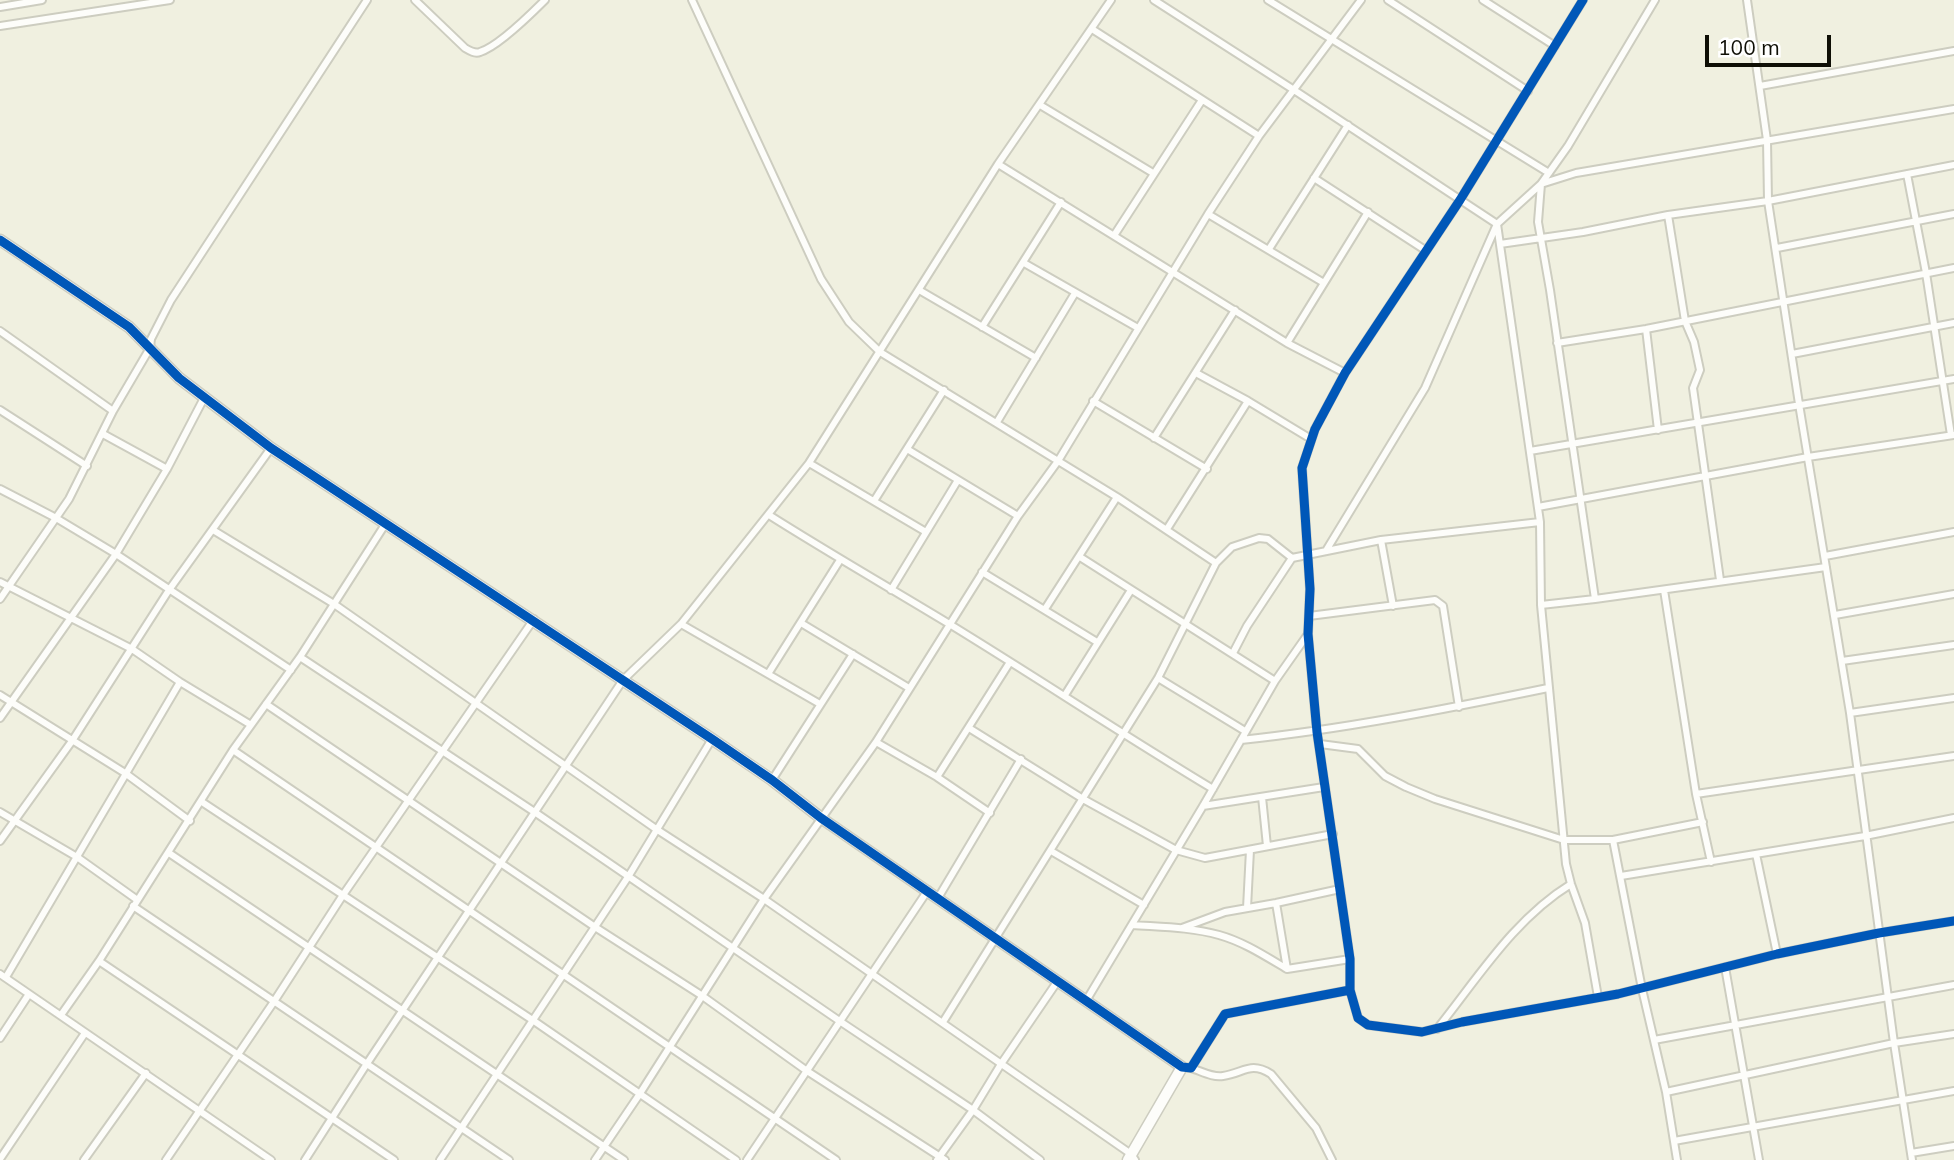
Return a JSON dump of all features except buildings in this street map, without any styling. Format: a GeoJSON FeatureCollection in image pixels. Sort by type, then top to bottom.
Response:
{"type":"FeatureCollection","features":[{"type":"Feature","properties":{"kind":"street"},"geometry":{"type":"LineString","coordinates":[[0,7],[41,0]]}},
{"type":"Feature","properties":{"kind":"street"},"geometry":{"type":"LineString","coordinates":[[0,26],[170,0]]}},
{"type":"Feature","properties":{"kind":"street"},"geometry":{"type":"LineString","coordinates":[[0,599],[69,499],[113,411],[150,348],[151,338],[171,300],[367,0]]}},
{"type":"Feature","properties":{"kind":"street"},"geometry":{"type":"LineString","coordinates":[[415,0],[465,48],[480,53],[505,36],[545,0]]}},
{"type":"Feature","properties":{"kind":"street"},"geometry":{"type":"LineString","coordinates":[[692,0],[821,279],[849,322],[880,352],[1117,497],[1216,563]]}},
{"type":"Feature","properties":{"kind":"street"},"geometry":{"type":"LineString","coordinates":[[306,1160],[366,1065],[623,680],[681,624],[809,463],[998,164],[1111,0]]}},
{"type":"Feature","properties":{"kind":"street"},"geometry":{"type":"LineString","coordinates":[[1154,0],[1497,224],[1540,522],[1541,604],[1564,840],[1571,884],[1585,923],[1598,997]]}},
{"type":"Feature","properties":{"kind":"street"},"geometry":{"type":"LineString","coordinates":[[1268,0],[1549,173]]}},
{"type":"Feature","properties":{"kind":"street"},"geometry":{"type":"LineString","coordinates":[[595,1160],[764,899],[876,742],[1018,516],[1058,461],[1208,214],[1259,136],[1361,0]]}},
{"type":"Feature","properties":{"kind":"street"},"geometry":{"type":"LineString","coordinates":[[1388,0],[1528,91]]}},
{"type":"Feature","properties":{"kind":"street"},"geometry":{"type":"LineString","coordinates":[[1483,0],[1555,46]]}},
{"type":"Feature","properties":{"kind":"street"},"geometry":{"type":"LineString","coordinates":[[1583,0],[1460,200],[1345,373],[1315,429],[1301,475],[1309,567],[1308,634],[1317,732],[1350,959],[1350,990],[1358,1018],[1368,1025],[1422,1032],[1435,1031],[1462,1022],[1642,989],[1777,954],[1954,921]]}},
{"type":"Feature","properties":{"kind":"street"},"geometry":{"type":"LineString","coordinates":[[1327,549],[1425,388],[1497,224],[1541,184],[1549,173],[1655,0]]}},
{"type":"Feature","properties":{"kind":"street"},"geometry":{"type":"LineString","coordinates":[[1747,0],[1767,140],[1768,201],[1850,713],[1865,836],[1912,1156],[1954,1146]]}},
{"type":"Feature","properties":{"kind":"street"},"geometry":{"type":"LineString","coordinates":[[1092,29],[1259,136]]}},
{"type":"Feature","properties":{"kind":"street"},"geometry":{"type":"LineString","coordinates":[[1760,86],[1954,51]]}},
{"type":"Feature","properties":{"kind":"street"},"geometry":{"type":"LineString","coordinates":[[1115,234],[1202,100]]}},
{"type":"Feature","properties":{"kind":"street"},"geometry":{"type":"LineString","coordinates":[[1040,105],[1153,173]]}},
{"type":"Feature","properties":{"kind":"street"},"geometry":{"type":"LineString","coordinates":[[1541,184],[1576,173],[1954,109]]}},
{"type":"Feature","properties":{"kind":"street"},"geometry":{"type":"LineString","coordinates":[[1269,249],[1348,125]]}},
{"type":"Feature","properties":{"kind":"street"},"geometry":{"type":"LineString","coordinates":[[998,164],[1287,343],[1345,373]]}},
{"type":"Feature","properties":{"kind":"street"},"geometry":{"type":"LineString","coordinates":[[1500,244],[1768,201],[1954,165]]}},
{"type":"Feature","properties":{"kind":"street"},"geometry":{"type":"LineString","coordinates":[[1538,507],[1808,457],[1952,435],[1907,174]]}},
{"type":"Feature","properties":{"kind":"street"},"geometry":{"type":"LineString","coordinates":[[1314,178],[1425,250]]}},
{"type":"Feature","properties":{"kind":"street"},"geometry":{"type":"LineString","coordinates":[[1541,184],[1538,222],[1595,599]]}},
{"type":"Feature","properties":{"kind":"street"},"geometry":{"type":"LineString","coordinates":[[982,327],[1061,202]]}},
{"type":"Feature","properties":{"kind":"street"},"geometry":{"type":"LineString","coordinates":[[1287,343],[1368,212]]}},
{"type":"Feature","properties":{"kind":"street"},"geometry":{"type":"LineString","coordinates":[[1208,214],[1324,283]]}},
{"type":"Feature","properties":{"kind":"street"},"geometry":{"type":"LineString","coordinates":[[1777,248],[1954,214]]}},
{"type":"Feature","properties":{"kind":"street"},"geometry":{"type":"LineString","coordinates":[[1668,215],[1685,321],[1694,342],[1700,370],[1693,388],[1720,580]]}},
{"type":"Feature","properties":{"kind":"street"},"geometry":{"type":"LineString","coordinates":[[0,240],[129,327],[179,379],[271,448],[534,619],[712,739],[1057,982],[1186,1067],[1218,1076],[1252,1067],[1271,1074],[1316,1128],[1332,1160]]}},
{"type":"Feature","properties":{"kind":"street"},"geometry":{"type":"LineString","coordinates":[[1024,262],[1138,328]]}},
{"type":"Feature","properties":{"kind":"street"},"geometry":{"type":"LineString","coordinates":[[1557,343],[1646,330],[1783,300],[1954,268]]}},
{"type":"Feature","properties":{"kind":"street"},"geometry":{"type":"LineString","coordinates":[[919,290],[1036,358]]}},
{"type":"Feature","properties":{"kind":"street"},"geometry":{"type":"LineString","coordinates":[[997,422],[1075,293]]}},
{"type":"Feature","properties":{"kind":"street"},"geometry":{"type":"LineString","coordinates":[[1154,438],[1235,310]]}},
{"type":"Feature","properties":{"kind":"street"},"geometry":{"type":"LineString","coordinates":[[1792,354],[1954,323]]}},
{"type":"Feature","properties":{"kind":"street"},"geometry":{"type":"LineString","coordinates":[[1646,330],[1658,430]]}},
{"type":"Feature","properties":{"kind":"street"},"geometry":{"type":"LineString","coordinates":[[0,331],[113,411]]}},
{"type":"Feature","properties":{"kind":"street"},"geometry":{"type":"LineString","coordinates":[[1196,373],[1311,439]]}},
{"type":"Feature","properties":{"kind":"street"},"geometry":{"type":"LineString","coordinates":[[1530,452],[1954,379]]}},
{"type":"Feature","properties":{"kind":"street"},"geometry":{"type":"LineString","coordinates":[[874,501],[944,390]]}},
{"type":"Feature","properties":{"kind":"street"},"geometry":{"type":"LineString","coordinates":[[0,719],[116,554],[167,468],[204,398]]}},
{"type":"Feature","properties":{"kind":"street"},"geometry":{"type":"LineString","coordinates":[[1093,401],[1207,469]]}},
{"type":"Feature","properties":{"kind":"street"},"geometry":{"type":"LineString","coordinates":[[1167,529],[1248,401]]}},
{"type":"Feature","properties":{"kind":"street"},"geometry":{"type":"LineString","coordinates":[[0,410],[87,466]]}},
{"type":"Feature","properties":{"kind":"street"},"geometry":{"type":"LineString","coordinates":[[103,434],[167,468]]}},
{"type":"Feature","properties":{"kind":"street"},"geometry":{"type":"LineString","coordinates":[[0,841],[72,741],[169,590],[271,448]]}},
{"type":"Feature","properties":{"kind":"street"},"geometry":{"type":"LineString","coordinates":[[907,449],[1018,516]]}},
{"type":"Feature","properties":{"kind":"street"},"geometry":{"type":"LineString","coordinates":[[809,463],[926,532]]}},
{"type":"Feature","properties":{"kind":"street"},"geometry":{"type":"LineString","coordinates":[[891,590],[958,480]]}},
{"type":"Feature","properties":{"kind":"street"},"geometry":{"type":"LineString","coordinates":[[0,489],[116,554],[291,670]]}},
{"type":"Feature","properties":{"kind":"street"},"geometry":{"type":"LineString","coordinates":[[1045,609],[1117,497]]}},
{"type":"Feature","properties":{"kind":"street"},"geometry":{"type":"LineString","coordinates":[[769,514],[1213,789]]}},
{"type":"Feature","properties":{"kind":"street"},"geometry":{"type":"LineString","coordinates":[[1233,653],[1247,626],[1292,558],[1306,553],[1381,540],[1540,522]]}},
{"type":"Feature","properties":{"kind":"street"},"geometry":{"type":"LineString","coordinates":[[61,1015],[190,821],[233,750],[300,657],[386,523]]}},
{"type":"Feature","properties":{"kind":"street"},"geometry":{"type":"LineString","coordinates":[[214,530],[334,604],[656,829],[764,899],[943,1022],[1131,1158],[1186,1067],[1225,1014],[1350,990]]}},
{"type":"Feature","properties":{"kind":"street"},"geometry":{"type":"LineString","coordinates":[[1825,556],[1954,532]]}},
{"type":"Feature","properties":{"kind":"street"},"geometry":{"type":"LineString","coordinates":[[943,1022],[1158,678],[1216,563],[1232,547],[1259,538],[1268,539],[1292,558]]}},
{"type":"Feature","properties":{"kind":"street"},"geometry":{"type":"LineString","coordinates":[[1381,540],[1393,606]]}},
{"type":"Feature","properties":{"kind":"street"},"geometry":{"type":"LineString","coordinates":[[1080,556],[1275,681]]}},
{"type":"Feature","properties":{"kind":"street"},"geometry":{"type":"LineString","coordinates":[[768,674],[840,560]]}},
{"type":"Feature","properties":{"kind":"street"},"geometry":{"type":"LineString","coordinates":[[1541,604],[1826,567]]}},
{"type":"Feature","properties":{"kind":"street"},"geometry":{"type":"LineString","coordinates":[[982,572],[1097,642]]}},
{"type":"Feature","properties":{"kind":"street"},"geometry":{"type":"LineString","coordinates":[[0,582],[132,649],[251,725]]}},
{"type":"Feature","properties":{"kind":"street"},"geometry":{"type":"LineString","coordinates":[[1065,695],[1131,590]]}},
{"type":"Feature","properties":{"kind":"street"},"geometry":{"type":"LineString","coordinates":[[1664,590],[1696,793],[1711,862]]}},
{"type":"Feature","properties":{"kind":"street"},"geometry":{"type":"LineString","coordinates":[[1835,615],[1954,594]]}},
{"type":"Feature","properties":{"kind":"street"},"geometry":{"type":"LineString","coordinates":[[1309,616],[1435,600],[1443,606],[1459,707]]}},
{"type":"Feature","properties":{"kind":"street"},"geometry":{"type":"LineString","coordinates":[[166,1160],[343,895],[534,619]]}},
{"type":"Feature","properties":{"kind":"street"},"geometry":{"type":"LineString","coordinates":[[801,623],[909,688]]}},
{"type":"Feature","properties":{"kind":"street"},"geometry":{"type":"LineString","coordinates":[[681,624],[820,704]]}},
{"type":"Feature","properties":{"kind":"street"},"geometry":{"type":"LineString","coordinates":[[1086,1001],[1275,681],[1308,634]]}},
{"type":"Feature","properties":{"kind":"street"},"geometry":{"type":"LineString","coordinates":[[1842,661],[1954,645]]}},
{"type":"Feature","properties":{"kind":"street"},"geometry":{"type":"LineString","coordinates":[[772,780],[853,654]]}},
{"type":"Feature","properties":{"kind":"street"},"geometry":{"type":"LineString","coordinates":[[300,657],[536,813],[973,1110],[1040,1160]]}},
{"type":"Feature","properties":{"kind":"street"},"geometry":{"type":"LineString","coordinates":[[937,777],[1010,662]]}},
{"type":"Feature","properties":{"kind":"street"},"geometry":{"type":"LineString","coordinates":[[1158,678],[1245,731]]}},
{"type":"Feature","properties":{"kind":"street"},"geometry":{"type":"LineString","coordinates":[[180,682],[3,976],[271,1160]]}},
{"type":"Feature","properties":{"kind":"street"},"geometry":{"type":"LineString","coordinates":[[1241,740],[1317,732],[1548,688]]}},
{"type":"Feature","properties":{"kind":"street"},"geometry":{"type":"LineString","coordinates":[[0,695],[125,773],[190,821]]}},
{"type":"Feature","properties":{"kind":"street"},"geometry":{"type":"LineString","coordinates":[[1850,713],[1954,698]]}},
{"type":"Feature","properties":{"kind":"street"},"geometry":{"type":"LineString","coordinates":[[266,704],[941,1159],[1057,982]]}},
{"type":"Feature","properties":{"kind":"street"},"geometry":{"type":"LineString","coordinates":[[969,727],[1083,799],[1176,850],[1205,858],[1333,834]]}},
{"type":"Feature","properties":{"kind":"street"},"geometry":{"type":"LineString","coordinates":[[440,1160],[628,877],[712,739]]}},
{"type":"Feature","properties":{"kind":"street"},"geometry":{"type":"LineString","coordinates":[[876,742],[937,777],[990,813]]}},
{"type":"Feature","properties":{"kind":"street"},"geometry":{"type":"LineString","coordinates":[[1320,744],[1358,749],[1385,776],[1406,787],[1435,799],[1564,840],[1613,841],[1703,822]]}},
{"type":"Feature","properties":{"kind":"street"},"geometry":{"type":"LineString","coordinates":[[233,750],[836,1160]]}},
{"type":"Feature","properties":{"kind":"street"},"geometry":{"type":"LineString","coordinates":[[1696,793],[1954,755]]}},
{"type":"Feature","properties":{"kind":"street"},"geometry":{"type":"LineString","coordinates":[[938,898],[1021,759]]}},
{"type":"Feature","properties":{"kind":"street"},"geometry":{"type":"LineString","coordinates":[[1203,806],[1324,787]]}},
{"type":"Feature","properties":{"kind":"street"},"geometry":{"type":"LineString","coordinates":[[1262,797],[1267,846]]}},
{"type":"Feature","properties":{"kind":"street"},"geometry":{"type":"LineString","coordinates":[[202,802],[534,1021],[736,1160]]}},
{"type":"Feature","properties":{"kind":"street"},"geometry":{"type":"LineString","coordinates":[[0,812],[77,857],[134,903],[273,1003],[509,1160]]}},
{"type":"Feature","properties":{"kind":"street"},"geometry":{"type":"LineString","coordinates":[[1621,876],[1865,836],[1954,818]]}},
{"type":"Feature","properties":{"kind":"street"},"geometry":{"type":"LineString","coordinates":[[1613,841],[1642,989],[1666,1092],[1677,1160]]}},
{"type":"Feature","properties":{"kind":"street"},"geometry":{"type":"LineString","coordinates":[[1247,908],[1250,850]]}},
{"type":"Feature","properties":{"kind":"street"},"geometry":{"type":"LineString","coordinates":[[1051,851],[1144,905]]}},
{"type":"Feature","properties":{"kind":"street"},"geometry":{"type":"LineString","coordinates":[[169,853],[624,1160]]}},
{"type":"Feature","properties":{"kind":"street"},"geometry":{"type":"LineString","coordinates":[[1756,854],[1777,954]]}},
{"type":"Feature","properties":{"kind":"street"},"geometry":{"type":"LineString","coordinates":[[1435,1031],[1510,936],[1552,895],[1571,884]]}},
{"type":"Feature","properties":{"kind":"street"},"geometry":{"type":"LineString","coordinates":[[1180,929],[1225,912],[1276,904],[1340,889]]}},
{"type":"Feature","properties":{"kind":"street"},"geometry":{"type":"LineString","coordinates":[[747,1160],[928,890]]}},
{"type":"Feature","properties":{"kind":"street"},"geometry":{"type":"LineString","coordinates":[[1276,904],[1287,969]]}},
{"type":"Feature","properties":{"kind":"street"},"geometry":{"type":"LineString","coordinates":[[1132,925],[1218,934],[1252,947],[1287,969],[1350,959]]}},
{"type":"Feature","properties":{"kind":"street"},"geometry":{"type":"LineString","coordinates":[[99,961],[394,1160]]}},
{"type":"Feature","properties":{"kind":"street"},"geometry":{"type":"LineString","coordinates":[[1725,967],[1759,1160]]}},
{"type":"Feature","properties":{"kind":"street"},"geometry":{"type":"LineString","coordinates":[[1654,1040],[1954,985]]}},
{"type":"Feature","properties":{"kind":"street"},"geometry":{"type":"LineString","coordinates":[[0,1038],[29,994]]}},
{"type":"Feature","properties":{"kind":"street"},"geometry":{"type":"LineString","coordinates":[[0,1159],[85,1033]]}},
{"type":"Feature","properties":{"kind":"street"},"geometry":{"type":"LineString","coordinates":[[1666,1092],[1894,1043],[1954,1034]]}},
{"type":"Feature","properties":{"kind":"street"},"geometry":{"type":"LineString","coordinates":[[84,1160],[146,1073]]}},
{"type":"Feature","properties":{"kind":"street"},"geometry":{"type":"LineString","coordinates":[[1675,1142],[1954,1091]]}},
{"type":"Feature","properties":{"kind":"cycle path"},"geometry":{"type":"LineString","coordinates":[[1583,0],[1460,200],[1345,373],[1315,429],[1302,468],[1310,589],[1308,634],[1317,732],[1350,959],[1350,990],[1358,1018],[1368,1025],[1422,1032],[1462,1022],[1618,994],[1777,954],[1954,921]]}},
{"type":"Feature","properties":{"kind":"cycle path"},"geometry":{"type":"LineString","coordinates":[[0,240],[129,327],[179,378],[271,448],[712,739],[821,818],[1182,1067],[1191,1068],[1225,1014],[1350,990]]}}]}
